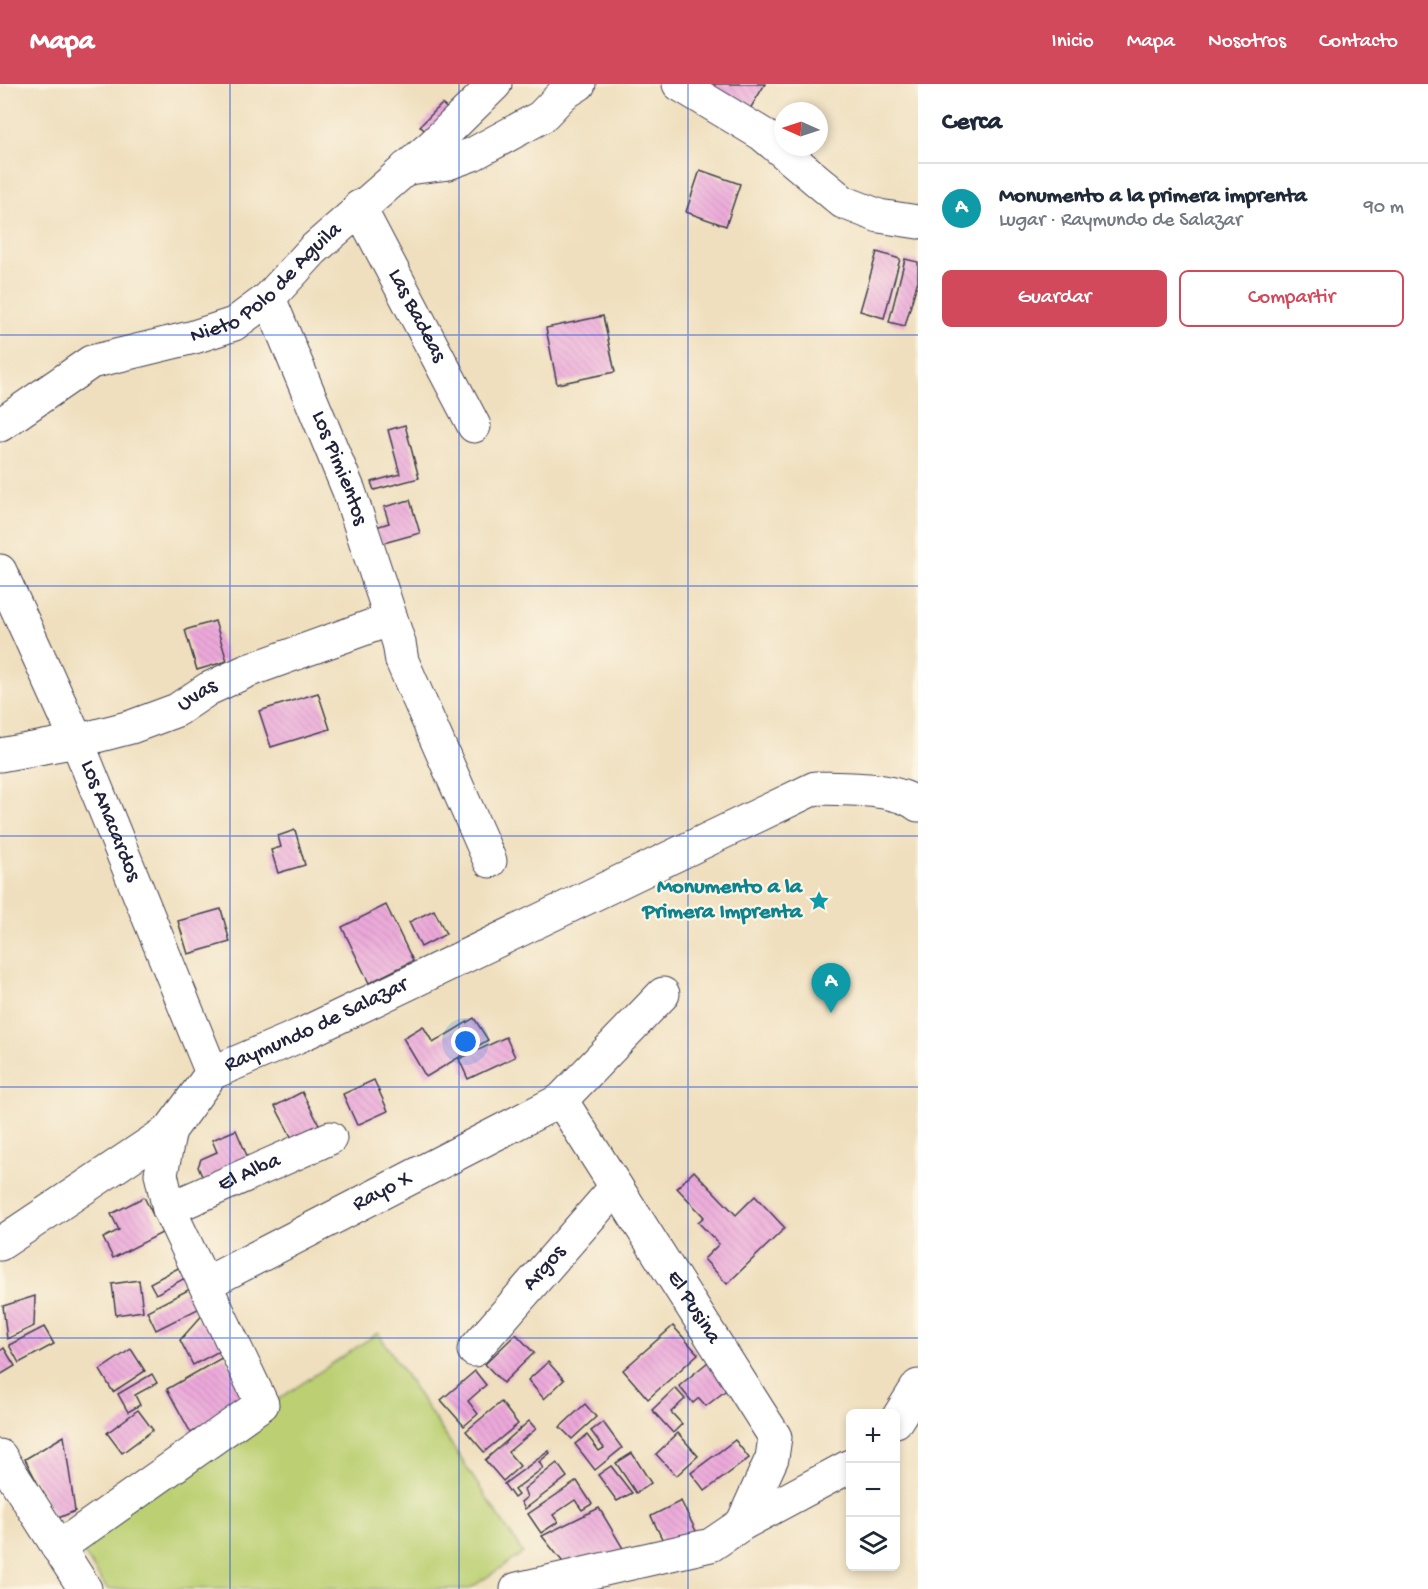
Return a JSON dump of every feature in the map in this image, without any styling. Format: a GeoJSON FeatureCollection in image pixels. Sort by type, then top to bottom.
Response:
{"type":"FeatureCollection","features":[{"type":"Feature","properties":{"kind":"street","name":"Nieto Polo de Aguila"},"geometry":{"type":"LineString","coordinates":[[0,425],[91,362],[194,337],[234,324],[269,297],[359,207],[406,168],[495,84]]}},
{"type":"Feature","properties":{"kind":"street"},"geometry":{"type":"LineString","coordinates":[[406,168],[448,163],[473,154],[541,117],[563,94],[579,84]]}},
{"type":"Feature","properties":{"kind":"street"},"geometry":{"type":"LineString","coordinates":[[679,84],[762,134],[843,202],[879,216],[918,222]]}},
{"type":"Feature","properties":{"kind":"street","name":"Las Badeas"},"geometry":{"type":"LineString","coordinates":[[359,207],[474,426]]}},
{"type":"Feature","properties":{"kind":"street","name":"Los Pimientos"},"geometry":{"type":"LineString","coordinates":[[269,297],[350,491],[395,631],[402,661],[431,732],[490,861]]}},
{"type":"Feature","properties":{"kind":"street","name":"Los Anacardos"},"geometry":{"type":"LineString","coordinates":[[0,571],[77,741],[212,1073]]}},
{"type":"Feature","properties":{"kind":"street","name":"Uvas"},"geometry":{"type":"LineString","coordinates":[[0,755],[77,741],[177,710],[208,689],[247,671],[395,631]]}},
{"type":"Feature","properties":{"kind":"street","name":"Raymundo de Salazar"},"geometry":{"type":"LineString","coordinates":[[58,1548],[262,1404],[169,1209],[161,1174],[170,1130],[212,1073],[302,1035],[816,788],[857,789],[909,798],[918,805]]}},
{"type":"Feature","properties":{"kind":"street","name":"Rayo X"},"geometry":{"type":"LineString","coordinates":[[205,1284],[561,1101],[663,994]]}},
{"type":"Feature","properties":{"kind":"street","name":"El Pusina"},"geometry":{"type":"LineString","coordinates":[[561,1101],[775,1437],[772,1458],[742,1524]]}},
{"type":"Feature","properties":{"kind":"street"},"geometry":{"type":"LineString","coordinates":[[0,1244],[170,1130]]}},
{"type":"Feature","properties":{"kind":"street","name":"El Alba"},"geometry":{"type":"LineString","coordinates":[[169,1209],[330,1138]]}},
{"type":"Feature","properties":{"kind":"street","name":"Argos"},"geometry":{"type":"LineString","coordinates":[[474,1350],[616,1187]]}},
{"type":"Feature","properties":{"kind":"street"},"geometry":{"type":"LineString","coordinates":[[900,1415],[918,1386]]}},
{"type":"Feature","properties":{"kind":"street"},"geometry":{"type":"LineString","coordinates":[[0,1456],[85,1589]]}},
{"type":"Feature","properties":{"kind":"street"},"geometry":{"type":"LineString","coordinates":[[517,1589],[711,1545],[742,1524],[846,1468]]}},
{"type":"Feature","properties":{"kind":"green space"},"geometry":{"type":"Polygon","coordinates":[[[378,1333],[523,1553],[469,1589],[107,1589],[73,1536],[378,1333]]]}},
{"type":"Feature","properties":{"kind":"building"},"geometry":{"type":"Polygon","coordinates":[[[712,84],[765,84],[747,114],[709,90],[712,84]]]}},
{"type":"Feature","properties":{"kind":"building"},"geometry":{"type":"Polygon","coordinates":[[[442,104],[453,114],[431,137],[420,126],[442,104]]]}},
{"type":"Feature","properties":{"kind":"building"},"geometry":{"type":"Polygon","coordinates":[[[700,170],[740,184],[726,226],[686,212],[700,170]]]}},
{"type":"Feature","properties":{"kind":"building"},"geometry":{"type":"Polygon","coordinates":[[[877,252],[900,259],[884,318],[860,311],[877,252]]]}},
{"type":"Feature","properties":{"kind":"building"},"geometry":{"type":"Polygon","coordinates":[[[905,259],[918,262],[918,280],[905,326],[889,322],[905,259]]]}},
{"type":"Feature","properties":{"kind":"building"},"geometry":{"type":"Polygon","coordinates":[[[603,316],[615,372],[557,384],[546,328],[603,316]]]}},
{"type":"Feature","properties":{"kind":"building"},"geometry":{"type":"Polygon","coordinates":[[[405,425],[419,478],[374,490],[371,482],[400,474],[388,430],[405,425]]]}},
{"type":"Feature","properties":{"kind":"building"},"geometry":{"type":"Polygon","coordinates":[[[410,500],[420,533],[380,544],[376,527],[389,523],[384,507],[410,500]]]}},
{"type":"Feature","properties":{"kind":"building"},"geometry":{"type":"Polygon","coordinates":[[[215,621],[227,661],[197,670],[185,630],[215,621]]]}},
{"type":"Feature","properties":{"kind":"building"},"geometry":{"type":"Polygon","coordinates":[[[318,693],[330,729],[271,747],[259,711],[318,693]]]}},
{"type":"Feature","properties":{"kind":"building"},"geometry":{"type":"Polygon","coordinates":[[[295,830],[305,865],[278,873],[271,850],[281,847],[278,836],[295,830]]]}},
{"type":"Feature","properties":{"kind":"building"},"geometry":{"type":"Polygon","coordinates":[[[386,905],[413,961],[369,983],[342,927],[386,905]]]}},
{"type":"Feature","properties":{"kind":"building"},"geometry":{"type":"Polygon","coordinates":[[[221,909],[230,942],[188,954],[178,921],[221,909]]]}},
{"type":"Feature","properties":{"kind":"building"},"geometry":{"type":"Polygon","coordinates":[[[434,910],[446,934],[421,947],[409,922],[434,910]]]}},
{"type":"Feature","properties":{"kind":"building"},"geometry":{"type":"Polygon","coordinates":[[[474,1018],[488,1040],[426,1077],[403,1038],[423,1026],[433,1043],[474,1018]]]}},
{"type":"Feature","properties":{"kind":"building"},"geometry":{"type":"Polygon","coordinates":[[[506,1037],[515,1057],[468,1079],[459,1059],[506,1037]]]}},
{"type":"Feature","properties":{"kind":"building"},"geometry":{"type":"Polygon","coordinates":[[[374,1080],[388,1111],[357,1125],[343,1094],[374,1080]]]}},
{"type":"Feature","properties":{"kind":"building"},"geometry":{"type":"Polygon","coordinates":[[[302,1092],[323,1132],[296,1146],[275,1106],[302,1092]]]}},
{"type":"Feature","properties":{"kind":"building"},"geometry":{"type":"Polygon","coordinates":[[[236,1130],[251,1165],[206,1185],[198,1167],[201,1159],[217,1152],[212,1140],[236,1130]]]}},
{"type":"Feature","properties":{"kind":"building"},"geometry":{"type":"Polygon","coordinates":[[[694,1171],[736,1215],[755,1196],[785,1228],[727,1284],[704,1259],[719,1244],[698,1222],[704,1217],[677,1188],[694,1171]]]}},
{"type":"Feature","properties":{"kind":"building"},"geometry":{"type":"Polygon","coordinates":[[[144,1197],[162,1233],[113,1258],[103,1238],[119,1230],[111,1214],[144,1197]]]}},
{"type":"Feature","properties":{"kind":"building"},"geometry":{"type":"Polygon","coordinates":[[[182,1266],[187,1277],[156,1294],[150,1283],[182,1266]]]}},
{"type":"Feature","properties":{"kind":"building"},"geometry":{"type":"Polygon","coordinates":[[[139,1280],[143,1311],[116,1315],[112,1284],[139,1280]]]}},
{"type":"Feature","properties":{"kind":"building"},"geometry":{"type":"Polygon","coordinates":[[[192,1288],[202,1307],[156,1330],[147,1311],[192,1288]]]}},
{"type":"Feature","properties":{"kind":"building"},"geometry":{"type":"Polygon","coordinates":[[[35,1296],[34,1326],[7,1339],[3,1306],[35,1296]]]}},
{"type":"Feature","properties":{"kind":"building"},"geometry":{"type":"Polygon","coordinates":[[[206,1311],[225,1348],[193,1365],[180,1340],[206,1311]]]}},
{"type":"Feature","properties":{"kind":"building"},"geometry":{"type":"Polygon","coordinates":[[[673,1326],[698,1354],[648,1399],[623,1370],[673,1326]]]}},
{"type":"Feature","properties":{"kind":"building"},"geometry":{"type":"Polygon","coordinates":[[[44,1327],[54,1344],[19,1363],[9,1345],[44,1327]]]}},
{"type":"Feature","properties":{"kind":"building"},"geometry":{"type":"Polygon","coordinates":[[[516,1334],[534,1353],[503,1383],[485,1364],[516,1334]]]}},
{"type":"Feature","properties":{"kind":"building"},"geometry":{"type":"Polygon","coordinates":[[[4,1348],[15,1366],[0,1375],[0,1351],[4,1348]]]}},
{"type":"Feature","properties":{"kind":"building"},"geometry":{"type":"Polygon","coordinates":[[[131,1349],[145,1371],[113,1392],[100,1370],[131,1349]]]}},
{"type":"Feature","properties":{"kind":"building"},"geometry":{"type":"Polygon","coordinates":[[[225,1356],[250,1400],[191,1433],[167,1389],[225,1356]]]}},
{"type":"Feature","properties":{"kind":"building"},"geometry":{"type":"Polygon","coordinates":[[[548,1362],[564,1380],[544,1399],[528,1380],[548,1362]]]}},
{"type":"Feature","properties":{"kind":"building"},"geometry":{"type":"Polygon","coordinates":[[[708,1362],[729,1388],[706,1406],[699,1398],[693,1403],[679,1386],[708,1362]]]}},
{"type":"Feature","properties":{"kind":"building"},"geometry":{"type":"Polygon","coordinates":[[[475,1371],[486,1385],[468,1401],[478,1414],[464,1426],[441,1400],[475,1371]]]}},
{"type":"Feature","properties":{"kind":"building"},"geometry":{"type":"Polygon","coordinates":[[[152,1374],[157,1383],[135,1395],[140,1405],[128,1412],[118,1394],[152,1374]]]}},
{"type":"Feature","properties":{"kind":"building"},"geometry":{"type":"Polygon","coordinates":[[[675,1388],[685,1399],[671,1412],[682,1424],[673,1433],[652,1410],[675,1388]]]}},
{"type":"Feature","properties":{"kind":"building"},"geometry":{"type":"Polygon","coordinates":[[[501,1402],[518,1424],[484,1452],[466,1431],[501,1402]]]}},
{"type":"Feature","properties":{"kind":"building"},"geometry":{"type":"Polygon","coordinates":[[[585,1404],[596,1417],[572,1439],[560,1427],[585,1404]]]}},
{"type":"Feature","properties":{"kind":"building"},"geometry":{"type":"Polygon","coordinates":[[[138,1410],[153,1430],[122,1453],[107,1433],[138,1410]]]}},
{"type":"Feature","properties":{"kind":"building"},"geometry":{"type":"Polygon","coordinates":[[[529,1421],[536,1429],[508,1452],[520,1466],[503,1481],[485,1460],[529,1421]]]}},
{"type":"Feature","properties":{"kind":"building"},"geometry":{"type":"Polygon","coordinates":[[[603,1422],[622,1448],[595,1470],[575,1444],[587,1435],[599,1451],[604,1448],[591,1431],[603,1422]]]}},
{"type":"Feature","properties":{"kind":"building"},"geometry":{"type":"Polygon","coordinates":[[[678,1433],[698,1456],[676,1476],[656,1454],[678,1433]]]}},
{"type":"Feature","properties":{"kind":"building"},"geometry":{"type":"Polygon","coordinates":[[[64,1436],[75,1511],[56,1519],[25,1459],[64,1436]]]}},
{"type":"Feature","properties":{"kind":"building"},"geometry":{"type":"Polygon","coordinates":[[[735,1440],[749,1458],[705,1491],[691,1473],[735,1440]]]}},
{"type":"Feature","properties":{"kind":"building"},"geometry":{"type":"Polygon","coordinates":[[[549,1451],[550,1453],[539,1462],[543,1468],[514,1490],[518,1495],[514,1498],[504,1484],[549,1451]]]}},
{"type":"Feature","properties":{"kind":"building"},"geometry":{"type":"Polygon","coordinates":[[[632,1453],[651,1483],[636,1493],[616,1463],[632,1453]]]}},
{"type":"Feature","properties":{"kind":"building"},"geometry":{"type":"Polygon","coordinates":[[[557,1463],[567,1477],[525,1509],[521,1502],[527,1497],[524,1489],[557,1463]]]}},
{"type":"Feature","properties":{"kind":"building"},"geometry":{"type":"Polygon","coordinates":[[[611,1466],[632,1493],[617,1501],[598,1475],[611,1466]]]}},
{"type":"Feature","properties":{"kind":"building"},"geometry":{"type":"Polygon","coordinates":[[[577,1481],[592,1504],[582,1510],[575,1500],[553,1515],[558,1522],[541,1533],[528,1514],[577,1481]]]}},
{"type":"Feature","properties":{"kind":"building"},"geometry":{"type":"Polygon","coordinates":[[[681,1501],[699,1537],[669,1553],[651,1516],[681,1501]]]}},
{"type":"Feature","properties":{"kind":"building"},"geometry":{"type":"Polygon","coordinates":[[[599,1508],[630,1560],[566,1566],[542,1536],[599,1508]]]}},
{"type":"Feature","properties":{"kind":"place","name":"Monumento a la Primera Imprenta"},"geometry":{"type":"Point","coordinates":[819,901]}},
{"type":"Feature","properties":{"kind":"place","name":"Monumento a la primera imprenta"},"geometry":{"type":"Point","coordinates":[831,1013]}}]}
